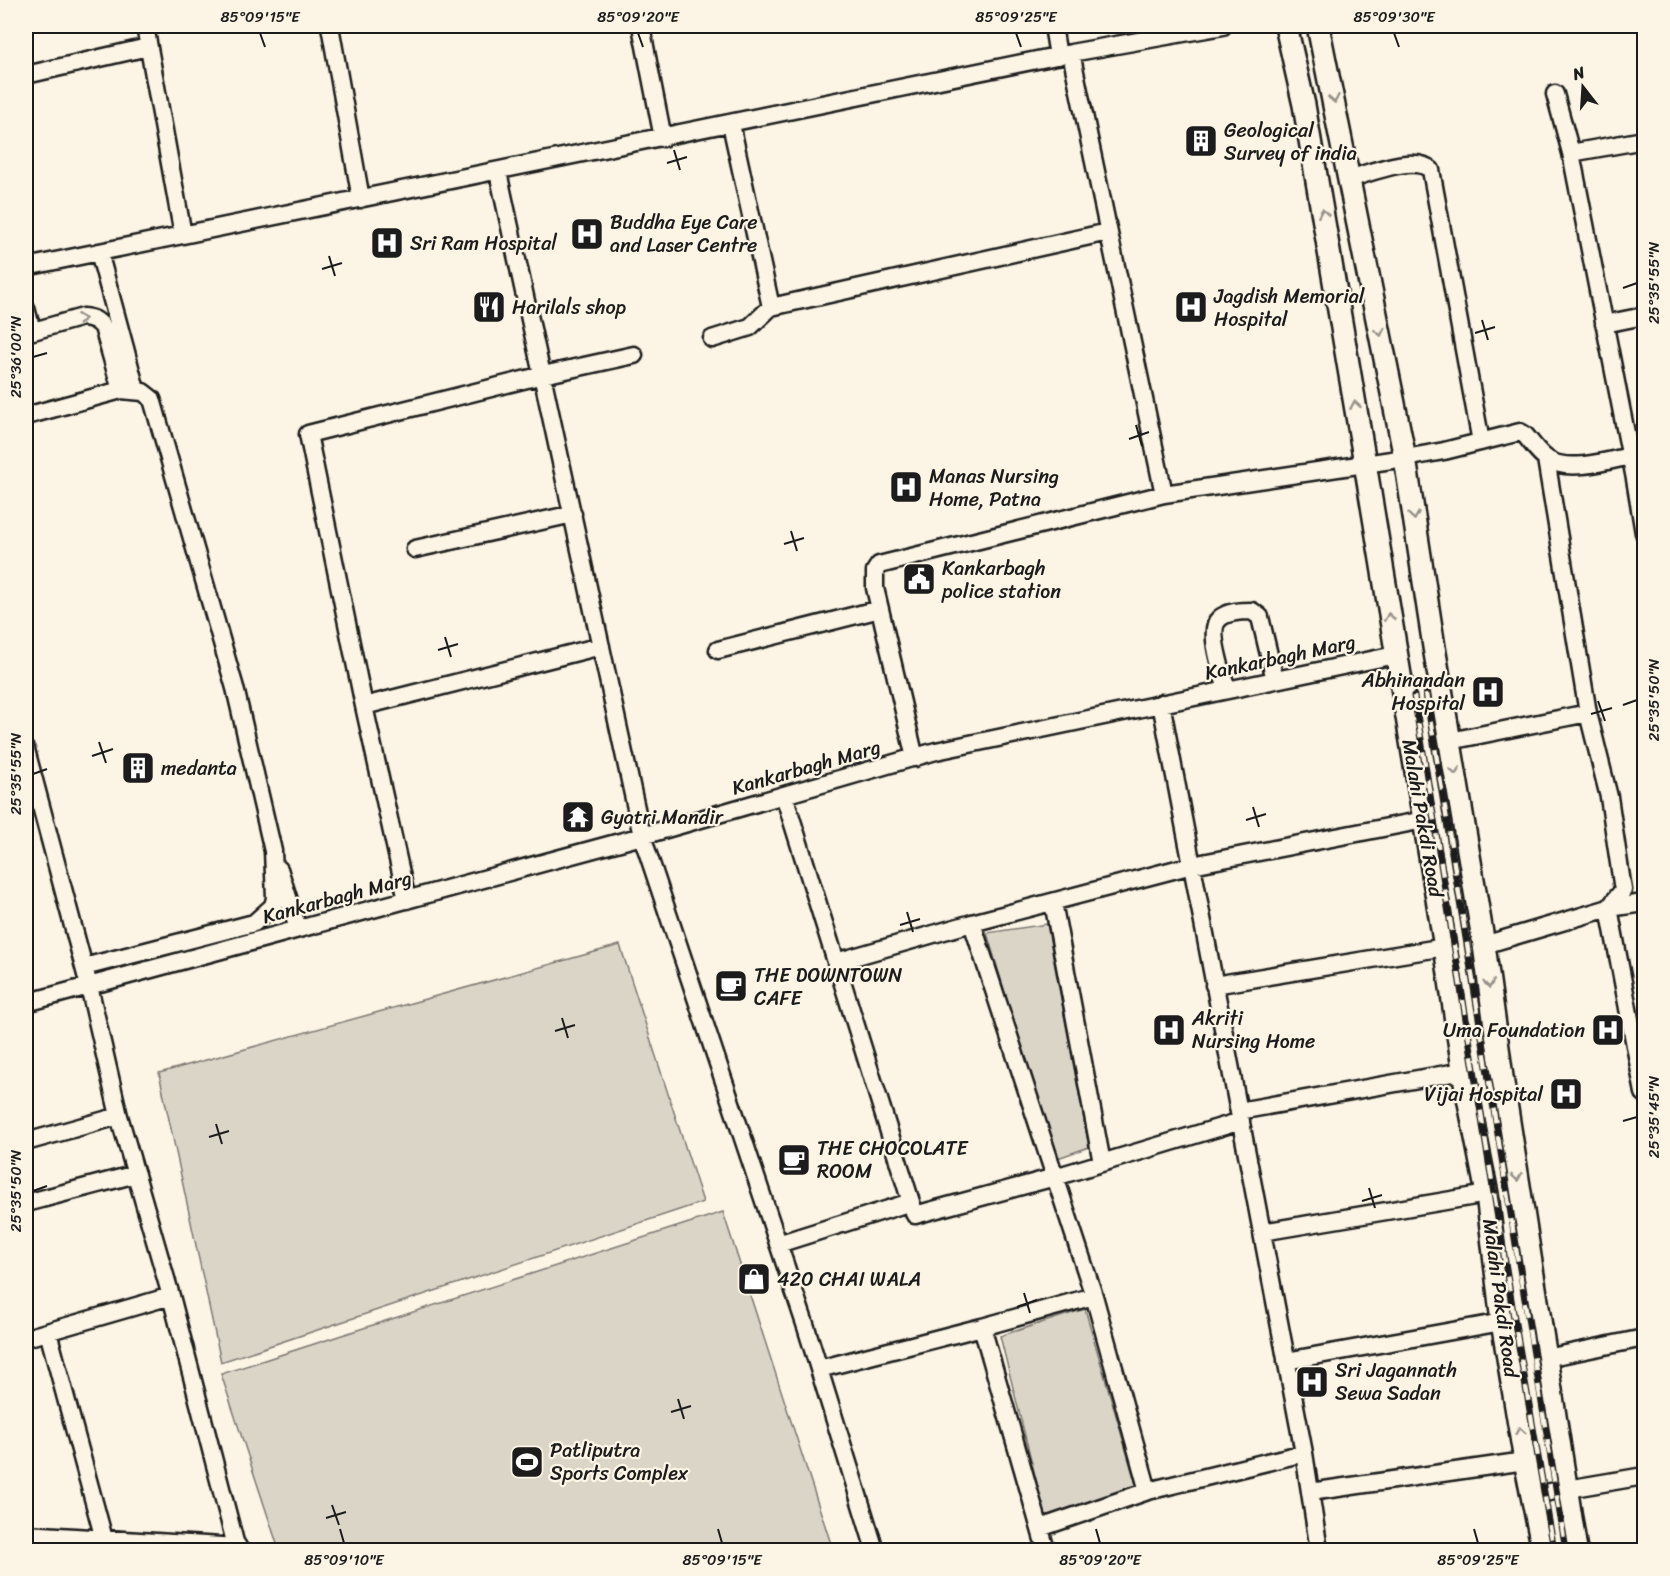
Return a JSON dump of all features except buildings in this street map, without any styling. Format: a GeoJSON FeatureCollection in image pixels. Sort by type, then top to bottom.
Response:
{"type":"FeatureCollection","features":[{"type":"Feature","properties":{"kind":"main road","name":"Malahi Pakdi Road"},"geometry":{"type":"LineString","coordinates":[[1286,26],[1304,105],[1365,463],[1445,947],[1463,1071],[1487,1194],[1502,1322],[1525,1461],[1543,1551]]}},
{"type":"Feature","properties":{"kind":"main road"},"geometry":{"type":"LineString","coordinates":[[1318,26],[1405,458],[1484,945],[1502,1077],[1576,1551]]}},
{"type":"Feature","properties":{"kind":"street"},"geometry":{"type":"LineString","coordinates":[[145,26],[183,235]]}},
{"type":"Feature","properties":{"kind":"street"},"geometry":{"type":"LineString","coordinates":[[330,26],[361,200]]}},
{"type":"Feature","properties":{"kind":"street"},"geometry":{"type":"LineString","coordinates":[[641,26],[663,138]]}},
{"type":"Feature","properties":{"kind":"street"},"geometry":{"type":"LineString","coordinates":[[1053,26],[1064,55],[1108,232],[1164,494]]}},
{"type":"Feature","properties":{"kind":"street"},"geometry":{"type":"LineString","coordinates":[[26,267],[1064,55],[1222,26]]}},
{"type":"Feature","properties":{"kind":"street"},"geometry":{"type":"LineString","coordinates":[[26,75],[148,48]]}},
{"type":"Feature","properties":{"kind":"street"},"geometry":{"type":"LineString","coordinates":[[1556,94],[1571,153],[1630,456],[1640,478],[1644,533]]}},
{"type":"Feature","properties":{"kind":"street"},"geometry":{"type":"LineString","coordinates":[[731,124],[771,307]]}},
{"type":"Feature","properties":{"kind":"street"},"geometry":{"type":"LineString","coordinates":[[1571,153],[1644,140]]}},
{"type":"Feature","properties":{"kind":"street"},"geometry":{"type":"LineString","coordinates":[[1349,179],[1411,162],[1426,165],[1431,170],[1481,442]]}},
{"type":"Feature","properties":{"kind":"street"},"geometry":{"type":"LineString","coordinates":[[498,172],[642,836],[819,1369],[875,1551]]}},
{"type":"Feature","properties":{"kind":"street"},"geometry":{"type":"LineString","coordinates":[[712,339],[750,327],[771,307],[1108,232]]}},
{"type":"Feature","properties":{"kind":"street"},"geometry":{"type":"LineString","coordinates":[[99,252],[128,390]]}},
{"type":"Feature","properties":{"kind":"street"},"geometry":{"type":"LineString","coordinates":[[26,308],[28,332],[83,317],[92,317],[104,327],[118,349]]}},
{"type":"Feature","properties":{"kind":"street"},"geometry":{"type":"LineString","coordinates":[[1604,324],[1644,316]]}},
{"type":"Feature","properties":{"kind":"street"},"geometry":{"type":"LineString","coordinates":[[407,900],[308,434],[543,375],[634,355]]}},
{"type":"Feature","properties":{"kind":"street"},"geometry":{"type":"LineString","coordinates":[[26,416],[128,390],[142,392],[152,399],[235,688],[273,851],[298,929]]}},
{"type":"Feature","properties":{"kind":"street"},"geometry":{"type":"LineString","coordinates":[[915,758],[874,578],[879,565],[1164,494],[1405,458],[1522,433],[1546,459],[1557,464],[1575,466],[1630,456]]}},
{"type":"Feature","properties":{"kind":"street"},"geometry":{"type":"LineString","coordinates":[[1546,459],[1588,713],[1609,797],[1623,890],[1610,908],[1644,1093]]}},
{"type":"Feature","properties":{"kind":"street"},"geometry":{"type":"LineString","coordinates":[[415,549],[573,514]]}},
{"type":"Feature","properties":{"kind":"street"},"geometry":{"type":"LineString","coordinates":[[718,650],[880,609]]}},
{"type":"Feature","properties":{"kind":"street"},"geometry":{"type":"LineString","coordinates":[[1227,690],[1214,629],[1219,619],[1234,612],[1252,611],[1260,617],[1275,680]]}},
{"type":"Feature","properties":{"kind":"street"},"geometry":{"type":"LineString","coordinates":[[364,706],[601,646]]}},
{"type":"Feature","properties":{"kind":"street","name":"Kankarbagh Marg"},"geometry":{"type":"LineString","coordinates":[[26,1003],[642,836],[936,751],[1395,655]]}},
{"type":"Feature","properties":{"kind":"street"},"geometry":{"type":"LineString","coordinates":[[1161,703],[1304,1453],[1319,1551]]}},
{"type":"Feature","properties":{"kind":"street"},"geometry":{"type":"LineString","coordinates":[[1450,741],[1588,713]]}},
{"type":"Feature","properties":{"kind":"street"},"geometry":{"type":"LineString","coordinates":[[26,750],[89,986],[119,1116],[171,1296],[239,1549],[26,1534]]}},
{"type":"Feature","properties":{"kind":"street"},"geometry":{"type":"LineString","coordinates":[[784,795],[915,1215],[1102,1163],[1240,1116],[1463,1071]]}},
{"type":"Feature","properties":{"kind":"street"},"geometry":{"type":"LineString","coordinates":[[836,962],[972,923],[1192,865],[1424,820]]}},
{"type":"Feature","properties":{"kind":"street"},"geometry":{"type":"LineString","coordinates":[[84,967],[254,922],[273,906],[275,898],[273,851]]}},
{"type":"Feature","properties":{"kind":"street"},"geometry":{"type":"LineString","coordinates":[[1053,902],[1102,1163]]}},
{"type":"Feature","properties":{"kind":"street"},"geometry":{"type":"LineString","coordinates":[[1484,945],[1610,908],[1644,903]]}},
{"type":"Feature","properties":{"kind":"street"},"geometry":{"type":"LineString","coordinates":[[972,923],[1094,1296],[1148,1491]]}},
{"type":"Feature","properties":{"kind":"street"},"geometry":{"type":"LineString","coordinates":[[1214,985],[1445,947]]}},
{"type":"Feature","properties":{"kind":"street"},"geometry":{"type":"LineString","coordinates":[[26,1142],[119,1116]]}},
{"type":"Feature","properties":{"kind":"street"},"geometry":{"type":"LineString","coordinates":[[26,1203],[136,1174]]}},
{"type":"Feature","properties":{"kind":"street"},"geometry":{"type":"LineString","coordinates":[[1262,1232],[1487,1194]]}},
{"type":"Feature","properties":{"kind":"street"},"geometry":{"type":"LineString","coordinates":[[778,1244],[911,1202]]}},
{"type":"Feature","properties":{"kind":"street"},"geometry":{"type":"LineString","coordinates":[[26,1338],[171,1296]]}},
{"type":"Feature","properties":{"kind":"street"},"geometry":{"type":"LineString","coordinates":[[819,1369],[1094,1296]]}},
{"type":"Feature","properties":{"kind":"street"},"geometry":{"type":"LineString","coordinates":[[1286,1361],[1502,1322]]}},
{"type":"Feature","properties":{"kind":"street"},"geometry":{"type":"LineString","coordinates":[[982,1327],[1046,1551]]}},
{"type":"Feature","properties":{"kind":"street"},"geometry":{"type":"LineString","coordinates":[[48,1332],[104,1539]]}},
{"type":"Feature","properties":{"kind":"street"},"geometry":{"type":"LineString","coordinates":[[1546,1358],[1644,1338]]}},
{"type":"Feature","properties":{"kind":"street"},"geometry":{"type":"LineString","coordinates":[[1041,1528],[1148,1491],[1304,1453]]}},
{"type":"Feature","properties":{"kind":"street"},"geometry":{"type":"LineString","coordinates":[[1310,1492],[1525,1461]]}},
{"type":"Feature","properties":{"kind":"street"},"geometry":{"type":"LineString","coordinates":[[1532,1495],[1644,1476]]}},
{"type":"Feature","properties":{"kind":"shaded area"},"geometry":{"type":"Polygon","coordinates":[[[1047,924],[1089,1147],[1055,1159],[987,933],[1047,924]]]}},
{"type":"Feature","properties":{"kind":"shaded area"},"geometry":{"type":"Polygon","coordinates":[[[620,945],[703,1202],[221,1362],[159,1073],[620,945]]]}},
{"type":"Feature","properties":{"kind":"shaded area","name":"Patliputra Sports Complex"},"geometry":{"type":"Polygon","coordinates":[[[723,1212],[833,1550],[279,1550],[221,1374],[723,1212]]]}},
{"type":"Feature","properties":{"kind":"shaded area"},"geometry":{"type":"Polygon","coordinates":[[[1085,1309],[1137,1488],[1046,1519],[1000,1336],[1085,1309]]]}},
{"type":"Feature","properties":{"kind":"railway"},"geometry":{"type":"LineString","coordinates":[[1426,694],[1566,1550]]}},
{"type":"Feature","properties":{"kind":"railway"},"geometry":{"type":"LineString","coordinates":[[1414,696],[1513,1312],[1554,1550]]}},
{"type":"Feature","properties":{"kind":"place","name":"Geological Survey of india"},"geometry":{"type":"Point","coordinates":[1201,141]}},
{"type":"Feature","properties":{"kind":"place","name":"Buddha Eye Care and Laser Centre"},"geometry":{"type":"Point","coordinates":[587,234]}},
{"type":"Feature","properties":{"kind":"place","name":"Sri Ram Hospital"},"geometry":{"type":"Point","coordinates":[387,243]}},
{"type":"Feature","properties":{"kind":"place","name":"Harilals shop"},"geometry":{"type":"Point","coordinates":[489,307]}},
{"type":"Feature","properties":{"kind":"place","name":"Jagdish Memorial Hospital"},"geometry":{"type":"Point","coordinates":[1191,307]}},
{"type":"Feature","properties":{"kind":"place","name":"Manas Nursing Home, Patna"},"geometry":{"type":"Point","coordinates":[906,487]}},
{"type":"Feature","properties":{"kind":"place","name":"Kankarbagh police station"},"geometry":{"type":"Point","coordinates":[919,579]}},
{"type":"Feature","properties":{"kind":"place","name":"Abhinandan Hospital"},"geometry":{"type":"Point","coordinates":[1488,692]}},
{"type":"Feature","properties":{"kind":"place","name":"medanta"},"geometry":{"type":"Point","coordinates":[138,768]}},
{"type":"Feature","properties":{"kind":"place","name":"Gyatri Mandir"},"geometry":{"type":"Point","coordinates":[578,817]}},
{"type":"Feature","properties":{"kind":"place","name":"THE DOWNTOWN CAFE"},"geometry":{"type":"Point","coordinates":[731,986]}},
{"type":"Feature","properties":{"kind":"place","name":"Akriti Nursing Home"},"geometry":{"type":"Point","coordinates":[1169,1030]}},
{"type":"Feature","properties":{"kind":"place","name":"Uma Foundation"},"geometry":{"type":"Point","coordinates":[1608,1030]}},
{"type":"Feature","properties":{"kind":"place","name":"Vijai Hospital"},"geometry":{"type":"Point","coordinates":[1566,1094]}},
{"type":"Feature","properties":{"kind":"place","name":"THE CHOCOLATE ROOM"},"geometry":{"type":"Point","coordinates":[794,1160]}},
{"type":"Feature","properties":{"kind":"place","name":"420 CHAI WALA"},"geometry":{"type":"Point","coordinates":[754,1279]}},
{"type":"Feature","properties":{"kind":"place","name":"Sri Jagannath Sewa Sadan"},"geometry":{"type":"Point","coordinates":[1312,1382]}},
{"type":"Feature","properties":{"kind":"place","name":"Patliputra Sports Complex"},"geometry":{"type":"Point","coordinates":[527,1462]}}]}
